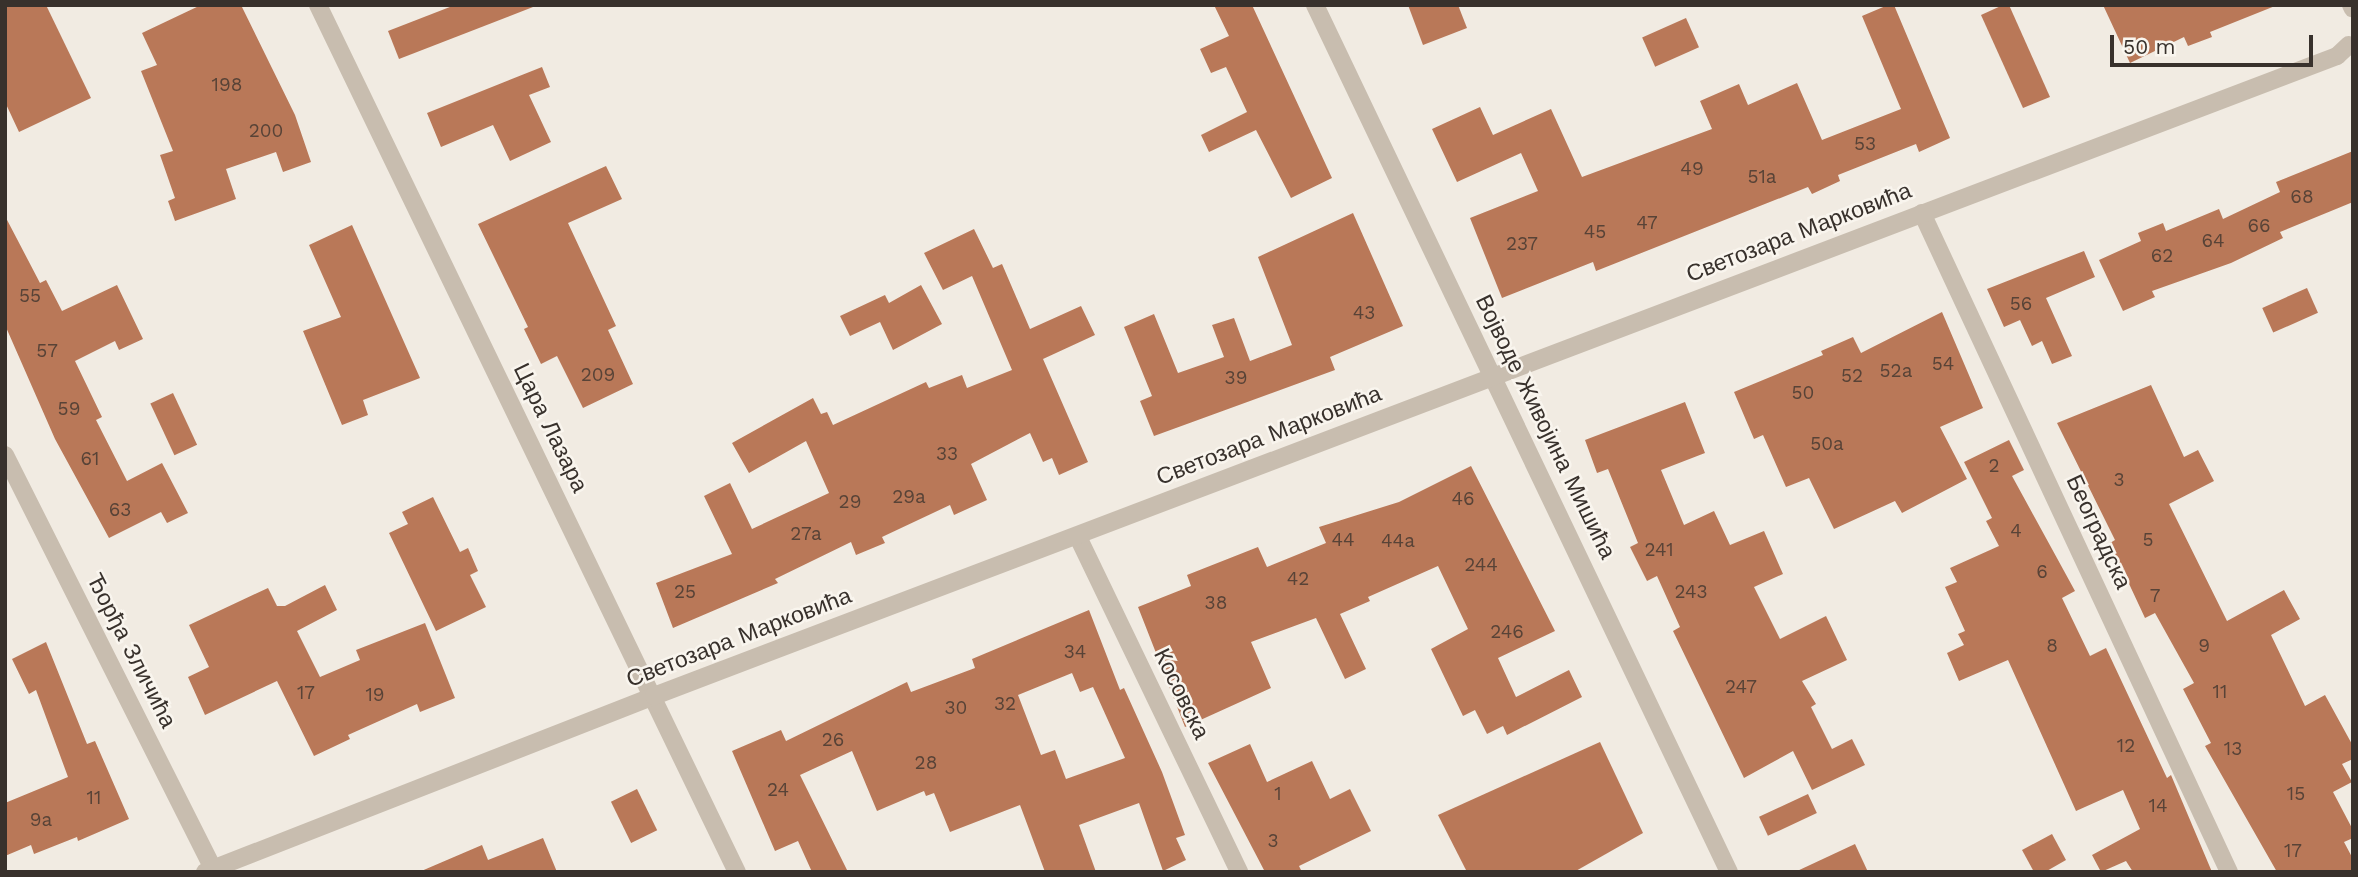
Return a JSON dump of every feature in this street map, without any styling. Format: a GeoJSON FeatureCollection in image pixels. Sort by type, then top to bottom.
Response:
{"type":"FeatureCollection","features":[{"type":"Feature","properties":{"kind":"street","name":"Цара Лазара"},"geometry":{"type":"LineString","coordinates":[[318,5],[737,872]]}},
{"type":"Feature","properties":{"kind":"street","name":"Војводе Живојина Мишића"},"geometry":{"type":"LineString","coordinates":[[1315,5],[1729,872]]}},
{"type":"Feature","properties":{"kind":"street","name":"Светозара Марковића"},"geometry":{"type":"LineString","coordinates":[[209,870],[654,696],[1078,537],[1493,375],[2337,56],[2351,41]]}},
{"type":"Feature","properties":{"kind":"street","name":"Београдска"},"geometry":{"type":"LineString","coordinates":[[1922,213],[2230,872]]}},
{"type":"Feature","properties":{"kind":"street","name":"Ђорђа Зличића"},"geometry":{"type":"LineString","coordinates":[[5,456],[209,870]]}},
{"type":"Feature","properties":{"kind":"street","name":"Косовска"},"geometry":{"type":"LineString","coordinates":[[1078,537],[1239,872]]}},
{"type":"Feature","properties":{"kind":"building"},"geometry":{"type":"Polygon","coordinates":[[[5,5],[46,5],[91,98],[19,132],[5,102],[5,5]]]}},
{"type":"Feature","properties":{"kind":"building"},"geometry":{"type":"Polygon","coordinates":[[[201,5],[241,5],[295,115],[311,162],[283,172],[276,152],[226,169],[236,199],[175,221],[168,201],[175,198],[160,155],[173,151],[141,71],[157,65],[142,33],[201,5]]]}},
{"type":"Feature","properties":{"kind":"building"},"geometry":{"type":"Polygon","coordinates":[[[455,5],[533,7],[399,59],[388,31],[455,5]]]}},
{"type":"Feature","properties":{"kind":"building"},"geometry":{"type":"Polygon","coordinates":[[[1214,5],[1252,5],[1332,178],[1291,198],[1256,130],[1209,152],[1201,135],[1247,112],[1226,67],[1211,73],[1200,49],[1229,36],[1214,5]]]}},
{"type":"Feature","properties":{"kind":"building"},"geometry":{"type":"Polygon","coordinates":[[[1408,5],[1458,5],[1467,28],[1423,45],[1408,5]]]}},
{"type":"Feature","properties":{"kind":"building"},"geometry":{"type":"Polygon","coordinates":[[[1894,5],[1950,138],[1919,152],[1916,144],[1838,175],[1840,181],[1812,194],[1808,187],[1596,271],[1593,262],[1502,298],[1470,218],[1538,191],[1521,153],[1457,182],[1432,129],[1480,107],[1493,135],[1551,109],[1582,177],[1712,129],[1700,101],[1739,84],[1748,105],[1797,83],[1822,140],[1901,109],[1862,16],[1894,5]]]}},
{"type":"Feature","properties":{"kind":"building"},"geometry":{"type":"Polygon","coordinates":[[[2009,5],[2050,97],[2023,108],[1981,15],[2009,5]]]}},
{"type":"Feature","properties":{"kind":"building"},"geometry":{"type":"Polygon","coordinates":[[[2103,5],[2275,6],[2210,32],[2212,37],[2188,46],[2184,37],[2130,63],[2103,5]]]}},
{"type":"Feature","properties":{"kind":"building"},"geometry":{"type":"Polygon","coordinates":[[[1686,18],[1699,47],[1655,67],[1642,38],[1686,18]]]}},
{"type":"Feature","properties":{"kind":"building"},"geometry":{"type":"Polygon","coordinates":[[[542,67],[550,87],[529,95],[551,142],[510,161],[493,125],[441,147],[427,113],[542,67]]]}},
{"type":"Feature","properties":{"kind":"building"},"geometry":{"type":"Polygon","coordinates":[[[2353,151],[2353,202],[2280,232],[2283,238],[2231,263],[2152,291],[2155,297],[2123,311],[2099,260],[2141,241],[2138,233],[2163,223],[2166,231],[2219,209],[2223,219],[2280,192],[2276,182],[2353,151]]]}},
{"type":"Feature","properties":{"kind":"building"},"geometry":{"type":"Polygon","coordinates":[[[606,166],[622,199],[568,223],[616,326],[608,330],[633,384],[583,408],[557,356],[541,364],[524,329],[528,327],[478,224],[606,166]]]}},
{"type":"Feature","properties":{"kind":"building"},"geometry":{"type":"Polygon","coordinates":[[[1353,213],[1403,326],[1330,357],[1335,370],[1154,436],[1140,401],[1152,396],[1124,327],[1154,314],[1178,373],[1224,357],[1212,325],[1234,318],[1250,361],[1292,345],[1258,257],[1353,213]]]}},
{"type":"Feature","properties":{"kind":"building"},"geometry":{"type":"Polygon","coordinates":[[[5,216],[40,283],[46,280],[62,311],[117,285],[143,339],[119,350],[115,341],[75,361],[102,417],[96,420],[127,481],[162,463],[188,513],[167,523],[161,512],[109,538],[55,439],[5,325],[5,216]]]}},
{"type":"Feature","properties":{"kind":"building"},"geometry":{"type":"Polygon","coordinates":[[[352,225],[420,378],[363,400],[368,415],[342,425],[303,331],[341,317],[309,245],[352,225]]]}},
{"type":"Feature","properties":{"kind":"building"},"geometry":{"type":"Polygon","coordinates":[[[974,229],[993,268],[1002,264],[1030,329],[1081,306],[1095,335],[1043,359],[1088,462],[1059,475],[1052,458],[1043,462],[1030,433],[971,464],[987,500],[954,515],[950,505],[882,537],[885,543],[856,555],[851,542],[775,579],[778,583],[673,628],[656,583],[732,554],[704,496],[730,483],[752,529],[829,493],[806,441],[749,473],[732,443],[813,398],[821,414],[827,412],[833,425],[926,382],[929,388],[962,375],[967,388],[1012,370],[972,276],[943,290],[924,253],[974,229]]]}},
{"type":"Feature","properties":{"kind":"building"},"geometry":{"type":"Polygon","coordinates":[[[2084,251],[2095,277],[2046,298],[2072,356],[2052,364],[2042,341],[2032,346],[2020,320],[2004,327],[1987,289],[2084,251]]]}},
{"type":"Feature","properties":{"kind":"building"},"geometry":{"type":"Polygon","coordinates":[[[921,285],[942,324],[893,350],[880,322],[850,336],[840,316],[885,295],[889,303],[921,285]]]}},
{"type":"Feature","properties":{"kind":"building"},"geometry":{"type":"Polygon","coordinates":[[[2307,288],[2318,313],[2273,333],[2262,308],[2307,288]]]}},
{"type":"Feature","properties":{"kind":"building"},"geometry":{"type":"Polygon","coordinates":[[[1942,312],[1983,408],[1940,427],[1967,479],[1902,513],[1895,501],[1834,529],[1809,478],[1786,487],[1763,435],[1754,439],[1734,392],[1823,355],[1821,351],[1853,337],[1861,353],[1942,312]]]}},
{"type":"Feature","properties":{"kind":"building"},"geometry":{"type":"Polygon","coordinates":[[[2151,385],[2184,457],[2198,450],[2214,481],[2169,504],[2227,621],[2284,590],[2300,619],[2271,635],[2305,706],[2325,695],[2353,746],[2353,759],[2342,764],[2352,782],[2333,792],[2353,830],[2353,838],[2344,842],[2353,859],[2353,872],[2277,872],[2205,746],[2211,743],[2183,689],[2194,683],[2155,613],[2145,618],[2110,543],[2115,540],[2057,423],[2151,385]]]}},
{"type":"Feature","properties":{"kind":"building"},"geometry":{"type":"Polygon","coordinates":[[[173,393],[197,445],[174,455],[150,404],[173,393]]]}},
{"type":"Feature","properties":{"kind":"building"},"geometry":{"type":"Polygon","coordinates":[[[1685,402],[1705,453],[1661,470],[1684,525],[1714,511],[1730,545],[1764,531],[1783,574],[1754,587],[1780,639],[1826,616],[1847,660],[1802,681],[1816,704],[1811,707],[1832,749],[1852,739],[1865,765],[1812,790],[1793,751],[1744,778],[1673,631],[1680,627],[1657,576],[1647,581],[1630,547],[1638,543],[1608,469],[1597,473],[1585,440],[1685,402]]]}},
{"type":"Feature","properties":{"kind":"building"},"geometry":{"type":"Polygon","coordinates":[[[2009,440],[2024,470],[2012,476],[2075,591],[2062,598],[2090,656],[2106,648],[2167,778],[2171,775],[2212,872],[2133,872],[2126,861],[2101,872],[2092,855],[2140,829],[2123,790],[2076,811],[2008,660],[1959,681],[1947,653],[1964,645],[1958,634],[1965,631],[1945,587],[1957,582],[1950,568],[1999,546],[1986,521],[1992,518],[1964,462],[2009,440]]]}},
{"type":"Feature","properties":{"kind":"building"},"geometry":{"type":"Polygon","coordinates":[[[1471,466],[1555,631],[1498,658],[1516,697],[1569,670],[1582,697],[1507,735],[1503,726],[1487,734],[1475,710],[1463,716],[1431,649],[1468,629],[1438,566],[1368,597],[1370,601],[1340,614],[1366,669],[1345,679],[1316,618],[1251,642],[1271,688],[1185,727],[1138,607],[1191,586],[1187,575],[1258,547],[1267,567],[1326,543],[1319,527],[1399,502],[1471,466]]]}},
{"type":"Feature","properties":{"kind":"building"},"geometry":{"type":"Polygon","coordinates":[[[433,497],[460,552],[468,548],[478,571],[470,575],[486,607],[436,631],[389,533],[408,524],[402,512],[433,497]]]}},
{"type":"Feature","properties":{"kind":"building"},"geometry":{"type":"Polygon","coordinates":[[[325,585],[337,610],[297,631],[320,677],[360,660],[356,650],[425,623],[455,698],[420,712],[417,704],[348,735],[350,739],[314,756],[277,681],[205,715],[188,677],[209,667],[189,625],[268,588],[277,606],[285,606],[325,585]]]}},
{"type":"Feature","properties":{"kind":"building"},"geometry":{"type":"Polygon","coordinates":[[[1089,610],[1120,690],[1124,688],[1162,772],[1185,835],[1176,838],[1186,860],[1163,871],[1139,803],[1079,825],[1096,872],[1045,872],[1020,805],[950,832],[934,793],[926,796],[924,791],[877,811],[852,751],[800,775],[848,872],[812,872],[798,841],[775,851],[732,751],[781,730],[786,741],[907,682],[911,692],[975,668],[972,659],[1089,610]],[[1072,673],[1018,695],[1041,755],[1055,750],[1066,779],[1125,758],[1093,687],[1080,692],[1072,673]]]}},
{"type":"Feature","properties":{"kind":"building"},"geometry":{"type":"Polygon","coordinates":[[[46,642],[87,744],[95,741],[129,819],[78,841],[77,837],[34,854],[31,845],[5,856],[5,803],[68,777],[36,690],[29,694],[12,659],[46,642]]]}},
{"type":"Feature","properties":{"kind":"building"},"geometry":{"type":"Polygon","coordinates":[[[1600,742],[1643,833],[1574,872],[1467,872],[1438,815],[1600,742]]]}},
{"type":"Feature","properties":{"kind":"building"},"geometry":{"type":"Polygon","coordinates":[[[1250,744],[1267,782],[1312,761],[1330,799],[1350,789],[1371,831],[1299,866],[1302,872],[1265,872],[1208,763],[1250,744]]]}},
{"type":"Feature","properties":{"kind":"building"},"geometry":{"type":"Polygon","coordinates":[[[637,789],[657,830],[631,843],[611,802],[637,789]]]}},
{"type":"Feature","properties":{"kind":"building"},"geometry":{"type":"Polygon","coordinates":[[[1808,794],[1817,813],[1768,836],[1759,817],[1808,794]]]}},
{"type":"Feature","properties":{"kind":"building"},"geometry":{"type":"Polygon","coordinates":[[[2052,834],[2066,860],[2045,872],[2034,872],[2022,850],[2052,834]]]}},
{"type":"Feature","properties":{"kind":"building"},"geometry":{"type":"Polygon","coordinates":[[[543,838],[557,872],[419,872],[482,845],[488,860],[543,838]]]}},
{"type":"Feature","properties":{"kind":"building"},"geometry":{"type":"Polygon","coordinates":[[[1855,844],[1868,872],[1795,872],[1855,844]]]}}]}
